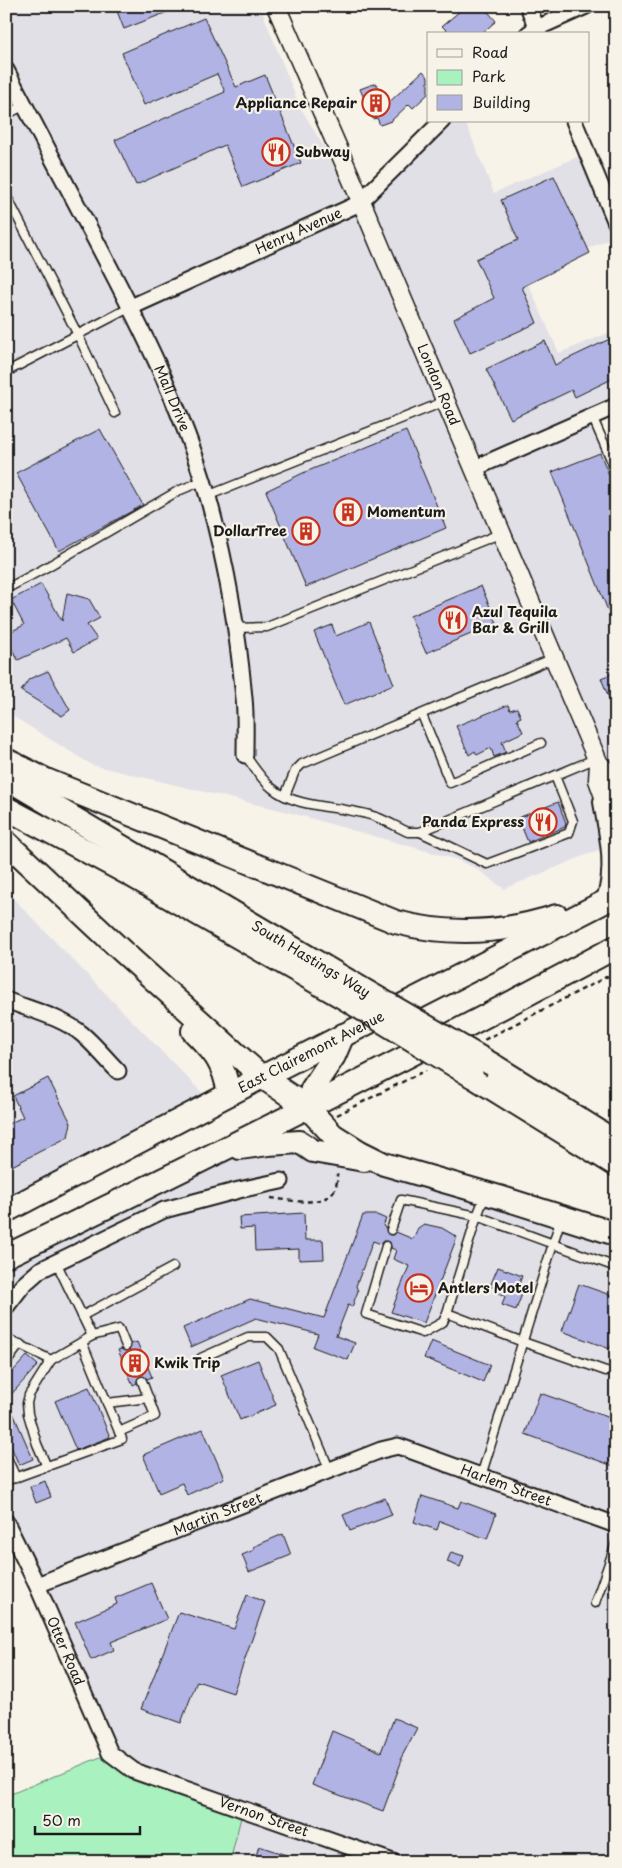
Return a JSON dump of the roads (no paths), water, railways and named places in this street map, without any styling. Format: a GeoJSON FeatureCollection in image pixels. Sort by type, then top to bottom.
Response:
{"type":"FeatureCollection","features":[{"type":"Feature","properties":{"kind":"main road"},"geometry":{"type":"LineString","coordinates":[[6,760],[46,780],[396,922],[419,928],[458,931],[496,929],[527,924],[612,898],[614,860],[605,802]]}},
{"type":"Feature","properties":{"kind":"main road","name":"South Hastings Way"},"geometry":{"type":"LineString","coordinates":[[6,778],[353,994],[472,1076],[616,1166]]}},
{"type":"Feature","properties":{"kind":"main road","name":"South Hastings Way"},"geometry":{"type":"LineString","coordinates":[[6,808],[353,994],[493,1065],[616,1142]]}},
{"type":"Feature","properties":{"kind":"main road"},"geometry":{"type":"LineString","coordinates":[[6,842],[121,950],[262,1077],[307,1107],[333,1135],[384,1164]]}},
{"type":"Feature","properties":{"kind":"main road","name":"East Clairemont Avenue"},"geometry":{"type":"LineString","coordinates":[[6,1211],[343,1035],[612,898]]}},
{"type":"Feature","properties":{"kind":"main road"},"geometry":{"type":"LineString","coordinates":[[6,1256],[217,1153],[506,1006],[616,947]]}},
{"type":"Feature","properties":{"kind":"main road"},"geometry":{"type":"LineString","coordinates":[[121,950],[166,1004],[208,1046],[224,1070],[229,1094]]}},
{"type":"Feature","properties":{"kind":"main road"},"geometry":{"type":"LineString","coordinates":[[307,1107],[309,1095],[315,1083],[334,1056],[343,1035]]}},
{"type":"Feature","properties":{"kind":"main road"},"geometry":{"type":"LineString","coordinates":[[217,1153],[268,1144],[300,1142],[313,1151],[384,1164],[486,1193],[616,1234]]}},
{"type":"Feature","properties":{"kind":"street","name":"London Road"},"geometry":{"type":"LineString","coordinates":[[276,6],[361,201],[598,761],[616,779]]}},
{"type":"Feature","properties":{"kind":"street"},"geometry":{"type":"LineString","coordinates":[[528,6],[535,32],[586,6]]}},
{"type":"Feature","properties":{"kind":"street","name":"Mall Drive"},"geometry":{"type":"LineString","coordinates":[[6,70],[131,307],[176,409],[207,496],[220,546],[236,628],[244,700],[245,755]]}},
{"type":"Feature","properties":{"kind":"street","name":"Henry Avenue"},"geometry":{"type":"LineString","coordinates":[[131,307],[352,208],[441,122]]}},
{"type":"Feature","properties":{"kind":"street"},"geometry":{"type":"LineString","coordinates":[[574,122],[616,223]]}},
{"type":"Feature","properties":{"kind":"street"},"geometry":{"type":"LineString","coordinates":[[474,468],[616,406]]}},
{"type":"Feature","properties":{"kind":"street","name":"London Road"},"geometry":{"type":"LineString","coordinates":[[598,761],[598,780],[616,827]]}},
{"type":"Feature","properties":{"kind":"street"},"geometry":{"type":"LineString","coordinates":[[6,1000],[63,1023],[80,1033],[93,1044],[118,1072]]}},
{"type":"Feature","properties":{"kind":"street"},"geometry":{"type":"LineString","coordinates":[[6,1307],[29,1279],[40,1270],[164,1210],[281,1181]]}},
{"type":"Feature","properties":{"kind":"street","name":"Harlem Street"},"geometry":{"type":"LineString","coordinates":[[398,1446],[616,1525]]}},
{"type":"Feature","properties":{"kind":"street","name":"Martin Street"},"geometry":{"type":"LineString","coordinates":[[37,1585],[380,1450],[398,1446]]}},
{"type":"Feature","properties":{"kind":"street","name":"Otter Road"},"geometry":{"type":"LineString","coordinates":[[6,1522],[37,1585],[110,1754],[134,1771]]}},
{"type":"Feature","properties":{"kind":"street","name":"Vernon Street"},"geometry":{"type":"LineString","coordinates":[[134,1771],[393,1862]]}},
{"type":"Feature","properties":{"kind":"lane"},"geometry":{"type":"LineString","coordinates":[[6,115],[25,106]]}},
{"type":"Feature","properties":{"kind":"lane"},"geometry":{"type":"LineString","coordinates":[[6,195],[78,335],[115,413]]}},
{"type":"Feature","properties":{"kind":"lane"},"geometry":{"type":"LineString","coordinates":[[6,372],[131,307]]}},
{"type":"Feature","properties":{"kind":"lane"},"geometry":{"type":"LineString","coordinates":[[207,496],[446,401]]}},
{"type":"Feature","properties":{"kind":"lane"},"geometry":{"type":"LineString","coordinates":[[592,416],[616,471]]}},
{"type":"Feature","properties":{"kind":"lane"},"geometry":{"type":"LineString","coordinates":[[7,585],[45,568],[178,491],[202,482]]}},
{"type":"Feature","properties":{"kind":"lane"},"geometry":{"type":"LineString","coordinates":[[236,628],[267,627],[502,533]]}},
{"type":"Feature","properties":{"kind":"lane"},"geometry":{"type":"LineString","coordinates":[[285,796],[295,771],[302,764],[554,658]]}},
{"type":"Feature","properties":{"kind":"lane"},"geometry":{"type":"LineString","coordinates":[[422,715],[450,783],[541,743]]}},
{"type":"Feature","properties":{"kind":"lane"},"geometry":{"type":"LineString","coordinates":[[245,755],[263,779],[273,789],[285,796],[298,801],[375,816],[408,832],[420,832],[555,776],[598,761]]}},
{"type":"Feature","properties":{"kind":"lane"},"geometry":{"type":"LineString","coordinates":[[420,832],[487,864],[569,833],[573,820],[555,776]]}},
{"type":"Feature","properties":{"kind":"lane"},"geometry":{"type":"LineString","coordinates":[[386,1246],[366,1314],[423,1333],[443,1322],[476,1216],[486,1193]]}},
{"type":"Feature","properties":{"kind":"lane"},"geometry":{"type":"LineString","coordinates":[[391,1230],[401,1200],[476,1216],[616,1267]]}},
{"type":"Feature","properties":{"kind":"lane"},"geometry":{"type":"LineString","coordinates":[[481,1476],[562,1216]]}},
{"type":"Feature","properties":{"kind":"lane"},"geometry":{"type":"LineString","coordinates":[[56,1262],[92,1336]]}},
{"type":"Feature","properties":{"kind":"lane"},"geometry":{"type":"LineString","coordinates":[[82,1316],[173,1267]]}},
{"type":"Feature","properties":{"kind":"lane"},"geometry":{"type":"LineString","coordinates":[[447,1313],[523,1342],[606,1370]]}},
{"type":"Feature","properties":{"kind":"lane"},"geometry":{"type":"LineString","coordinates":[[47,1467],[37,1444],[27,1404],[29,1395],[51,1360],[92,1336],[120,1330],[126,1346]]}},
{"type":"Feature","properties":{"kind":"lane"},"geometry":{"type":"LineString","coordinates":[[6,1338],[51,1360]]}},
{"type":"Feature","properties":{"kind":"lane"},"geometry":{"type":"LineString","coordinates":[[201,1358],[248,1338],[267,1338],[279,1349],[330,1471]]}},
{"type":"Feature","properties":{"kind":"lane"},"geometry":{"type":"LineString","coordinates":[[6,1481],[122,1439],[82,1342]]}},
{"type":"Feature","properties":{"kind":"lane"},"geometry":{"type":"LineString","coordinates":[[6,1363],[20,1344]]}},
{"type":"Feature","properties":{"kind":"lane"},"geometry":{"type":"LineString","coordinates":[[119,1432],[155,1416],[142,1381]]}},
{"type":"Feature","properties":{"kind":"lane"},"geometry":{"type":"LineString","coordinates":[[107,1403],[148,1398]]}},
{"type":"Feature","properties":{"kind":"lane"},"geometry":{"type":"LineString","coordinates":[[6,1456],[16,1478]]}},
{"type":"Feature","properties":{"kind":"lane"},"geometry":{"type":"LineString","coordinates":[[595,1603],[616,1543]]}},
{"type":"Feature","properties":{"kind":"place","name":"Appliance Repair"},"geometry":{"type":"Point","coordinates":[376,103]}},
{"type":"Feature","properties":{"kind":"place","name":"Subway"},"geometry":{"type":"Point","coordinates":[276,152]}},
{"type":"Feature","properties":{"kind":"place","name":"Momentum"},"geometry":{"type":"Point","coordinates":[348,512]}},
{"type":"Feature","properties":{"kind":"place","name":"DollarTree"},"geometry":{"type":"Point","coordinates":[306,531]}},
{"type":"Feature","properties":{"kind":"place","name":"Azul Tequila Bar & Grill"},"geometry":{"type":"Point","coordinates":[453,620]}},
{"type":"Feature","properties":{"kind":"place","name":"Panda Express"},"geometry":{"type":"Point","coordinates":[543,822]}},
{"type":"Feature","properties":{"kind":"place","name":"Antlers Motel"},"geometry":{"type":"Point","coordinates":[419,1288]}},
{"type":"Feature","properties":{"kind":"place","name":"Kwik Trip"},"geometry":{"type":"Point","coordinates":[135,1363]}}]}
